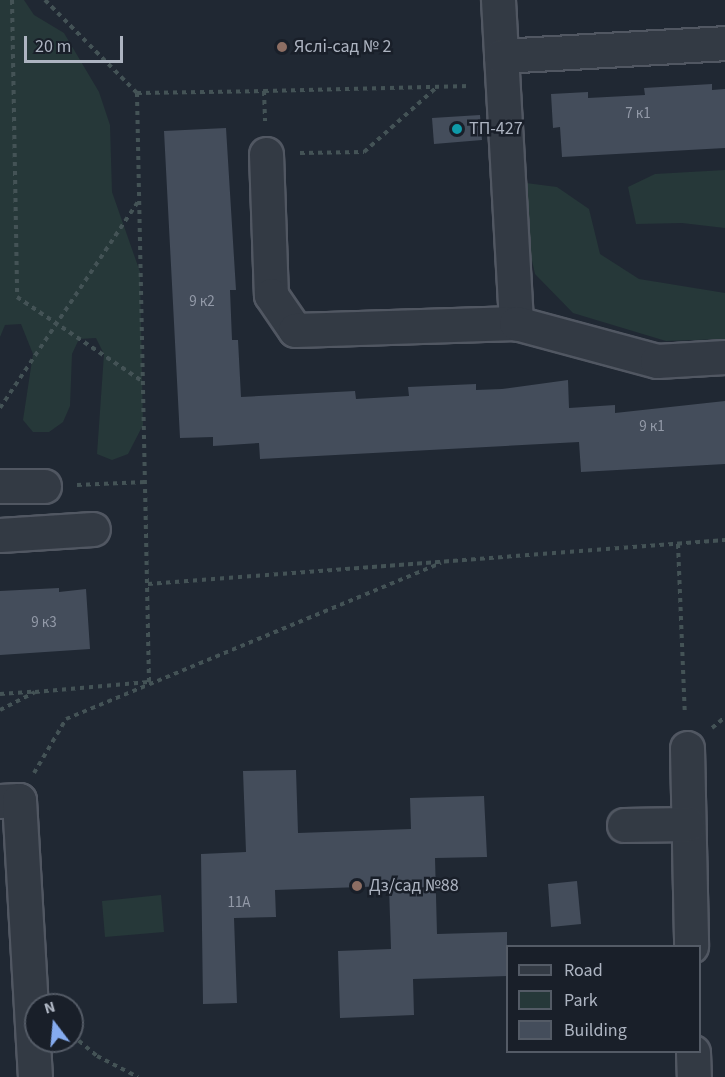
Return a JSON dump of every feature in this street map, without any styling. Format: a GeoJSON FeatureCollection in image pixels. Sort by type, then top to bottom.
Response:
{"type":"FeatureCollection","features":[{"type":"Feature","properties":{"kind":"lane"},"geometry":{"type":"LineString","coordinates":[[498,0],[516,323]]}},
{"type":"Feature","properties":{"kind":"lane"},"geometry":{"type":"LineString","coordinates":[[502,70],[725,43]]}},
{"type":"Feature","properties":{"kind":"lane"},"geometry":{"type":"LineString","coordinates":[[266,154],[271,295],[295,330],[516,323],[657,361],[725,357]]}},
{"type":"Feature","properties":{"kind":"lane"},"geometry":{"type":"LineString","coordinates":[[0,486],[44,486]]}},
{"type":"Feature","properties":{"kind":"lane"},"geometry":{"type":"LineString","coordinates":[[0,535],[93,529]]}},
{"type":"Feature","properties":{"kind":"lane"},"geometry":{"type":"LineString","coordinates":[[687,748],[691,945]]}},
{"type":"Feature","properties":{"kind":"lane"},"geometry":{"type":"LineString","coordinates":[[9,801],[35,1077]]}},
{"type":"Feature","properties":{"kind":"lane"},"geometry":{"type":"LineString","coordinates":[[624,825],[688,824]]}},
{"type":"Feature","properties":{"kind":"lane"},"geometry":{"type":"LineString","coordinates":[[693,1053],[693,1077]]}},
{"type":"Feature","properties":{"kind":"path"},"geometry":{"type":"LineString","coordinates":[[12,0],[17,297],[143,381]]}},
{"type":"Feature","properties":{"kind":"path"},"geometry":{"type":"LineString","coordinates":[[45,0],[137,93],[149,682]]}},
{"type":"Feature","properties":{"kind":"path"},"geometry":{"type":"LineString","coordinates":[[137,93],[437,87],[502,70]]}},
{"type":"Feature","properties":{"kind":"path"},"geometry":{"type":"LineString","coordinates":[[264,91],[266,154],[364,152],[437,87]]}},
{"type":"Feature","properties":{"kind":"path"},"geometry":{"type":"LineString","coordinates":[[0,408],[140,200]]}},
{"type":"Feature","properties":{"kind":"path"},"geometry":{"type":"LineString","coordinates":[[44,486],[145,482]]}},
{"type":"Feature","properties":{"kind":"path"},"geometry":{"type":"LineString","coordinates":[[148,584],[725,540]]}},
{"type":"Feature","properties":{"kind":"path"},"geometry":{"type":"LineString","coordinates":[[678,544],[687,748]]}},
{"type":"Feature","properties":{"kind":"path"},"geometry":{"type":"LineString","coordinates":[[9,801],[66,719],[149,682],[446,561]]}},
{"type":"Feature","properties":{"kind":"path"},"geometry":{"type":"LineString","coordinates":[[0,694],[149,682]]}},
{"type":"Feature","properties":{"kind":"path"},"geometry":{"type":"LineString","coordinates":[[0,710],[35,692]]}},
{"type":"Feature","properties":{"kind":"path"},"geometry":{"type":"LineString","coordinates":[[84,1045],[97,1056],[138,1077]]}},
{"type":"Feature","properties":{"kind":"green space"},"geometry":{"type":"Polygon","coordinates":[[[0,0],[24,0],[34,15],[64,33],[99,92],[110,125],[112,192],[140,272],[143,425],[128,454],[112,460],[97,454],[104,354],[96,338],[79,339],[72,354],[70,406],[63,422],[49,432],[33,432],[23,420],[33,354],[21,324],[5,325],[0,337],[0,0]]]}},
{"type":"Feature","properties":{"kind":"green space"},"geometry":{"type":"Polygon","coordinates":[[[725,170],[725,228],[682,223],[636,224],[628,187],[655,174],[725,170]]]}},
{"type":"Feature","properties":{"kind":"green space"},"geometry":{"type":"Polygon","coordinates":[[[526,183],[557,187],[589,209],[600,254],[639,279],[725,293],[725,339],[666,341],[573,313],[535,274],[522,216],[526,183]]]}},
{"type":"Feature","properties":{"kind":"green space"},"geometry":{"type":"Polygon","coordinates":[[[161,895],[164,932],[105,937],[102,901],[161,895]]]}},
{"type":"Feature","properties":{"kind":"building"},"geometry":{"type":"Polygon","coordinates":[[[712,84],[712,90],[725,89],[725,148],[562,157],[560,127],[553,128],[551,94],[588,92],[588,98],[645,95],[644,88],[712,84]]]}},
{"type":"Feature","properties":{"kind":"building","name":"ТП-427"},"geometry":{"type":"Polygon","coordinates":[[[480,115],[482,140],[434,144],[432,118],[480,115]]]}},
{"type":"Feature","properties":{"kind":"building"},"geometry":{"type":"Polygon","coordinates":[[[226,128],[236,290],[230,290],[232,340],[238,340],[241,397],[355,391],[356,399],[409,396],[408,387],[476,384],[476,390],[502,389],[568,380],[569,408],[615,405],[615,413],[725,401],[725,464],[581,472],[579,442],[260,459],[259,443],[213,446],[213,437],[180,438],[164,131],[226,128]]]}},
{"type":"Feature","properties":{"kind":"building"},"geometry":{"type":"Polygon","coordinates":[[[59,588],[59,592],[86,589],[90,649],[0,655],[0,591],[59,588]]]}},
{"type":"Feature","properties":{"kind":"building"},"geometry":{"type":"Polygon","coordinates":[[[296,770],[298,833],[411,829],[410,798],[484,796],[487,857],[435,858],[437,934],[507,932],[506,976],[413,979],[414,1015],[340,1018],[338,951],[391,949],[389,886],[275,890],[276,917],[234,918],[237,1003],[203,1004],[201,854],[246,852],[243,771],[296,770]]]}},
{"type":"Feature","properties":{"kind":"building"},"geometry":{"type":"Polygon","coordinates":[[[577,881],[581,924],[551,927],[548,884],[577,881]]]}},
{"type":"Feature","properties":{"kind":"place","name":"Яслі-сад № 2"},"geometry":{"type":"Point","coordinates":[282,47]}},
{"type":"Feature","properties":{"kind":"place","name":"ТП-427"},"geometry":{"type":"Point","coordinates":[457,129]}},
{"type":"Feature","properties":{"kind":"place","name":"Дз/сад №88"},"geometry":{"type":"Point","coordinates":[357,886]}}]}
